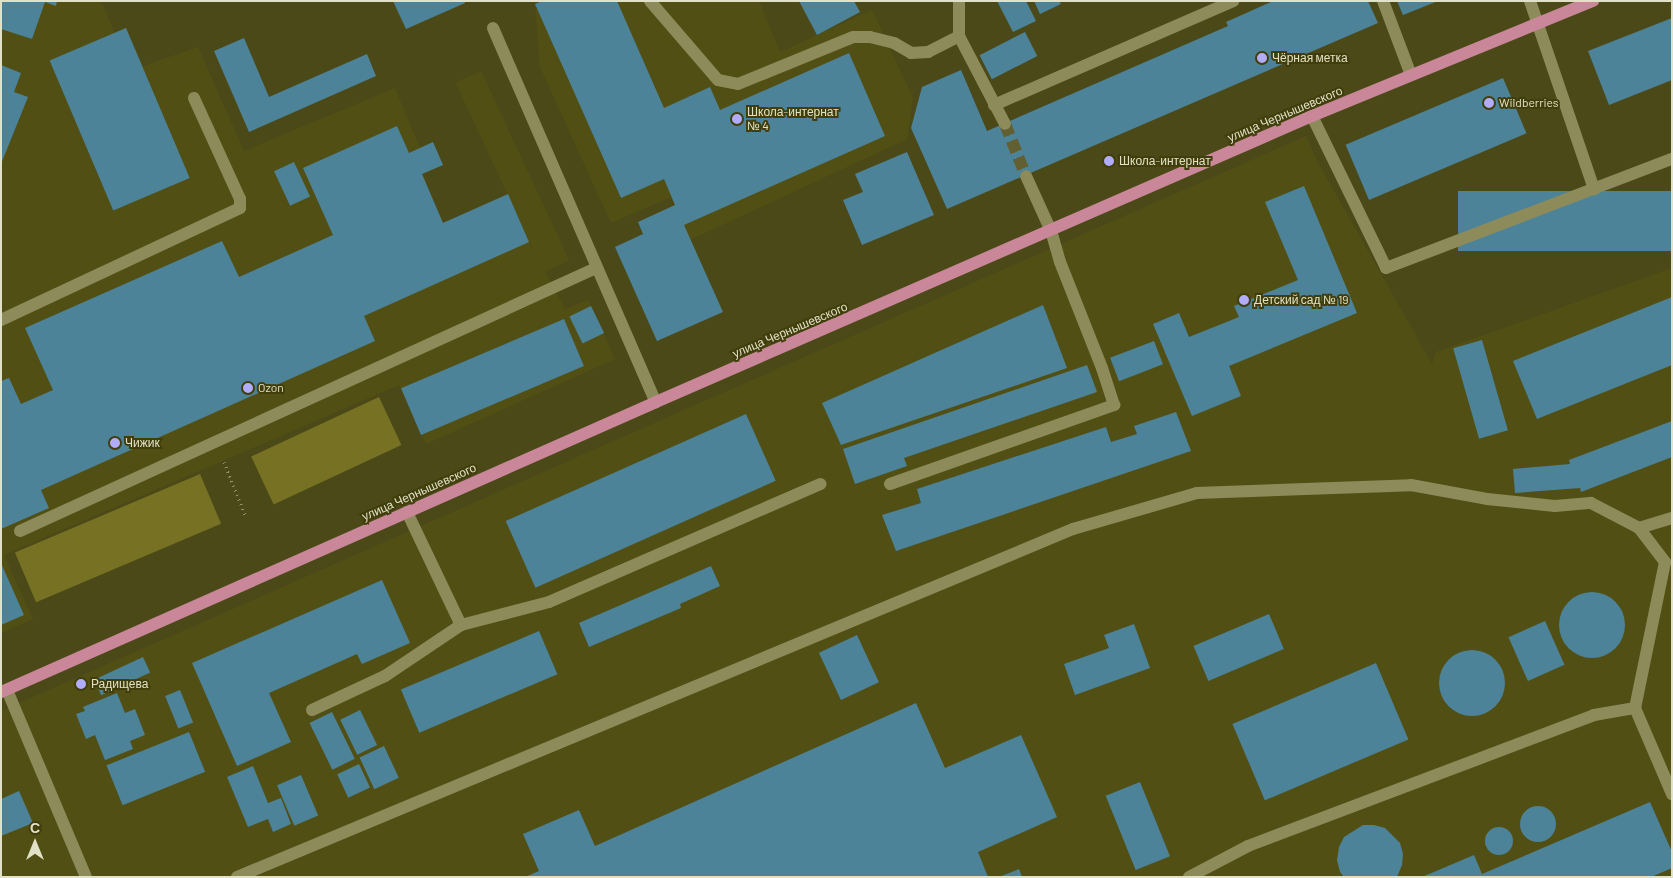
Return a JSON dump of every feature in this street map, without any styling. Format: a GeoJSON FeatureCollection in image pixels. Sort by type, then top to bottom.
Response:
{"type":"FeatureCollection","features":[{"type":"Feature","properties":{"kind":"main road","name":"улица Чернышевского"},"geometry":{"type":"LineString","coordinates":[[4,691],[656,402],[1312,116],[1593,1]]}},
{"type":"Feature","properties":{"kind":"street"},"geometry":{"type":"LineString","coordinates":[[650,1],[718,80],[738,84],[853,37],[870,36],[894,43],[911,53],[928,52],[959,36]]}},
{"type":"Feature","properties":{"kind":"street"},"geometry":{"type":"LineString","coordinates":[[959,1],[959,36],[1005,124]]}},
{"type":"Feature","properties":{"kind":"street"},"geometry":{"type":"LineString","coordinates":[[994,105],[1233,1]]}},
{"type":"Feature","properties":{"kind":"street"},"geometry":{"type":"LineString","coordinates":[[1383,1],[1411,75]]}},
{"type":"Feature","properties":{"kind":"street"},"geometry":{"type":"LineString","coordinates":[[1530,1],[1594,189]]}},
{"type":"Feature","properties":{"kind":"street"},"geometry":{"type":"LineString","coordinates":[[492,28],[656,402]]}},
{"type":"Feature","properties":{"kind":"street"},"geometry":{"type":"LineString","coordinates":[[1,320],[240,208],[240,199],[194,98]]}},
{"type":"Feature","properties":{"kind":"street"},"geometry":{"type":"LineString","coordinates":[[1312,116],[1386,268],[1672,159]]}},
{"type":"Feature","properties":{"kind":"street"},"geometry":{"type":"LineString","coordinates":[[890,484],[1114,405],[1102,368],[1060,262],[1051,231],[1026,176]]}},
{"type":"Feature","properties":{"kind":"street"},"geometry":{"type":"LineString","coordinates":[[20,531],[596,268]]}},
{"type":"Feature","properties":{"kind":"street"},"geometry":{"type":"LineString","coordinates":[[312,710],[385,676],[461,625],[548,602],[820,484]]}},
{"type":"Feature","properties":{"kind":"street"},"geometry":{"type":"LineString","coordinates":[[237,877],[1073,529],[1197,493],[1412,485],[1487,499],[1555,506],[1591,503],[1639,528],[1665,562],[1635,708],[1672,794]]}},
{"type":"Feature","properties":{"kind":"street"},"geometry":{"type":"LineString","coordinates":[[407,512],[461,625]]}},
{"type":"Feature","properties":{"kind":"street"},"geometry":{"type":"LineString","coordinates":[[1639,528],[1672,518]]}},
{"type":"Feature","properties":{"kind":"street"},"geometry":{"type":"LineString","coordinates":[[4,691],[86,877]]}},
{"type":"Feature","properties":{"kind":"street"},"geometry":{"type":"LineString","coordinates":[[1189,877],[1248,846],[1594,715],[1635,708]]}},
{"type":"Feature","properties":{"kind":"path"},"geometry":{"type":"LineString","coordinates":[[224,462],[246,517]]}},
{"type":"Feature","properties":{"kind":"shaded area"},"geometry":{"type":"Polygon","coordinates":[[[1,1],[101,1],[115,33],[126,28],[143,66],[198,47],[244,151],[395,88],[420,148],[433,142],[443,165],[422,174],[443,223],[508,194],[529,242],[565,309],[588,300],[615,359],[426,444],[399,385],[4,555],[33,619],[1,633],[1,1]]]}},
{"type":"Feature","properties":{"kind":"shaded area","name":"Школа-интернат № 4"},"geometry":{"type":"Polygon","coordinates":[[[542,1],[759,1],[780,52],[872,10],[913,98],[907,139],[690,240],[671,197],[611,223],[540,67],[535,4],[542,1]]]}},
{"type":"Feature","properties":{"kind":"shaded area"},"geometry":{"type":"Polygon","coordinates":[[[481,71],[569,260],[544,272],[456,83],[481,71]]]}},
{"type":"Feature","properties":{"kind":"shaded area"},"geometry":{"type":"Polygon","coordinates":[[[1306,136],[1317,161],[1432,364],[1436,352],[1672,268],[1672,877],[1,877],[1,711],[1306,136]]]}},
{"type":"Feature","properties":{"kind":"shaded area"},"geometry":{"type":"Polygon","coordinates":[[[379,397],[401,445],[274,505],[251,457],[379,397]]]}},
{"type":"Feature","properties":{"kind":"shaded area"},"geometry":{"type":"Polygon","coordinates":[[[200,474],[221,524],[36,602],[15,553],[200,474]]]}},
{"type":"Feature","properties":{"kind":"building"},"geometry":{"type":"Polygon","coordinates":[[[1,1],[57,1],[56,6],[45,2],[32,39],[1,29],[1,1]]]}},
{"type":"Feature","properties":{"kind":"building"},"geometry":{"type":"Polygon","coordinates":[[[393,1],[465,1],[465,3],[406,29],[393,1]]]}},
{"type":"Feature","properties":{"kind":"building"},"geometry":{"type":"Polygon","coordinates":[[[542,1],[617,1],[664,108],[710,87],[720,110],[849,53],[885,136],[684,225],[723,312],[657,341],[615,247],[643,234],[638,222],[675,205],[664,179],[621,198],[535,4],[542,1]]]}},
{"type":"Feature","properties":{"kind":"building"},"geometry":{"type":"Polygon","coordinates":[[[799,1],[854,1],[860,12],[817,35],[799,1]]]}},
{"type":"Feature","properties":{"kind":"building"},"geometry":{"type":"Polygon","coordinates":[[[997,1],[1026,1],[1036,21],[1013,32],[997,1]]]}},
{"type":"Feature","properties":{"kind":"building"},"geometry":{"type":"Polygon","coordinates":[[[1034,1],[1059,1],[1061,4],[1040,14],[1034,1]]]}},
{"type":"Feature","properties":{"kind":"building"},"geometry":{"type":"Polygon","coordinates":[[[1273,1],[1368,1],[1378,23],[947,209],[911,128],[922,87],[961,70],[987,131],[1228,26],[1226,22],[1273,1]]]}},
{"type":"Feature","properties":{"kind":"building"},"geometry":{"type":"Polygon","coordinates":[[[1397,1],[1438,1],[1403,15],[1397,1]]]}},
{"type":"Feature","properties":{"kind":"building"},"geometry":{"type":"Polygon","coordinates":[[[1672,18],[1672,80],[1609,105],[1588,51],[1672,18]]]}},
{"type":"Feature","properties":{"kind":"building"},"geometry":{"type":"Polygon","coordinates":[[[126,28],[190,178],[113,210],[50,60],[126,28]]]}},
{"type":"Feature","properties":{"kind":"building"},"geometry":{"type":"Polygon","coordinates":[[[1025,32],[1037,56],[992,79],[980,55],[1025,32]]]}},
{"type":"Feature","properties":{"kind":"building"},"geometry":{"type":"Polygon","coordinates":[[[244,38],[269,97],[367,54],[376,76],[249,132],[214,51],[244,38]]]}},
{"type":"Feature","properties":{"kind":"building"},"geometry":{"type":"Polygon","coordinates":[[[1,65],[21,73],[14,92],[28,97],[1,164],[1,65]]]}},
{"type":"Feature","properties":{"kind":"building"},"geometry":{"type":"Polygon","coordinates":[[[1503,78],[1526,133],[1369,200],[1346,145],[1503,78]]]}},
{"type":"Feature","properties":{"kind":"building"},"geometry":{"type":"Polygon","coordinates":[[[397,126],[409,153],[433,142],[443,165],[422,174],[443,223],[508,194],[529,242],[364,316],[375,341],[41,490],[49,508],[1,529],[1,381],[9,378],[21,404],[53,390],[25,328],[222,241],[239,277],[333,235],[303,168],[397,126]]]}},
{"type":"Feature","properties":{"kind":"building"},"geometry":{"type":"Polygon","coordinates":[[[907,152],[934,215],[862,245],[843,200],[863,192],[855,174],[907,152]]]}},
{"type":"Feature","properties":{"kind":"building"},"geometry":{"type":"Polygon","coordinates":[[[294,162],[310,196],[290,206],[274,171],[294,162]]]}},
{"type":"Feature","properties":{"kind":"building"},"geometry":{"type":"Polygon","coordinates":[[[1304,186],[1357,313],[1229,366],[1241,396],[1192,416],[1153,324],[1179,313],[1189,337],[1239,317],[1234,306],[1298,280],[1265,202],[1304,186]]]}},
{"type":"Feature","properties":{"kind":"building"},"geometry":{"type":"Polygon","coordinates":[[[1458,191],[1672,191],[1672,251],[1458,251],[1458,191]]]}},
{"type":"Feature","properties":{"kind":"building"},"geometry":{"type":"Polygon","coordinates":[[[1672,297],[1672,365],[1537,419],[1513,361],[1672,297]]]}},
{"type":"Feature","properties":{"kind":"building"},"geometry":{"type":"Polygon","coordinates":[[[1043,305],[1067,368],[841,445],[822,403],[1043,305]]]}},
{"type":"Feature","properties":{"kind":"building"},"geometry":{"type":"Polygon","coordinates":[[[591,306],[604,333],[583,343],[569,317],[591,306]]]}},
{"type":"Feature","properties":{"kind":"building"},"geometry":{"type":"Polygon","coordinates":[[[564,319],[584,366],[421,435],[401,388],[564,319]]]}},
{"type":"Feature","properties":{"kind":"building"},"geometry":{"type":"Polygon","coordinates":[[[1482,340],[1508,430],[1479,439],[1453,348],[1482,340]]]}},
{"type":"Feature","properties":{"kind":"building"},"geometry":{"type":"Polygon","coordinates":[[[1154,341],[1163,364],[1119,381],[1110,358],[1154,341]]]}},
{"type":"Feature","properties":{"kind":"building"},"geometry":{"type":"Polygon","coordinates":[[[1087,365],[1097,392],[904,458],[907,466],[855,484],[843,449],[1087,365]]]}},
{"type":"Feature","properties":{"kind":"building"},"geometry":{"type":"Polygon","coordinates":[[[1176,412],[1191,451],[896,551],[882,515],[921,503],[917,489],[1106,427],[1111,442],[1137,434],[1134,426],[1176,412]]]}},
{"type":"Feature","properties":{"kind":"building"},"geometry":{"type":"Polygon","coordinates":[[[746,414],[776,481],[535,588],[506,521],[746,414]]]}},
{"type":"Feature","properties":{"kind":"building"},"geometry":{"type":"Polygon","coordinates":[[[1672,421],[1672,457],[1581,492],[1580,488],[1515,493],[1513,469],[1570,464],[1569,460],[1672,421]]]}},
{"type":"Feature","properties":{"kind":"building"},"geometry":{"type":"Polygon","coordinates":[[[1,563],[24,615],[1,625],[1,563]]]}},
{"type":"Feature","properties":{"kind":"building"},"geometry":{"type":"Polygon","coordinates":[[[711,566],[720,586],[680,604],[681,608],[589,647],[579,623],[711,566]]]}},
{"type":"Feature","properties":{"kind":"building"},"geometry":{"type":"Polygon","coordinates":[[[382,580],[410,643],[362,664],[357,654],[269,693],[291,742],[237,766],[192,663],[382,580]]]}},
{"type":"Feature","properties":{"kind":"building"},"geometry":{"type":"Polygon","coordinates":[[[1592,592],[1605,595],[1615,602],[1622,612],[1625,625],[1622,638],[1615,648],[1605,655],[1592,658],[1579,655],[1569,648],[1562,638],[1559,625],[1562,612],[1569,602],[1579,595],[1592,592]]]}},
{"type":"Feature","properties":{"kind":"building"},"geometry":{"type":"Polygon","coordinates":[[[1269,614],[1284,649],[1208,681],[1194,646],[1269,614]]]}},
{"type":"Feature","properties":{"kind":"building"},"geometry":{"type":"Polygon","coordinates":[[[1545,621],[1565,665],[1528,681],[1508,637],[1545,621]]]}},
{"type":"Feature","properties":{"kind":"building"},"geometry":{"type":"Polygon","coordinates":[[[1134,624],[1150,668],[1075,695],[1064,664],[1109,648],[1104,635],[1134,624]]]}},
{"type":"Feature","properties":{"kind":"building"},"geometry":{"type":"Polygon","coordinates":[[[539,631],[557,674],[419,733],[401,690],[539,631]]]}},
{"type":"Feature","properties":{"kind":"building"},"geometry":{"type":"Polygon","coordinates":[[[857,635],[879,682],[841,700],[819,653],[857,635]]]}},
{"type":"Feature","properties":{"kind":"building"},"geometry":{"type":"Polygon","coordinates":[[[1472,650],[1485,653],[1495,660],[1502,670],[1505,683],[1502,696],[1495,706],[1485,713],[1472,716],[1459,713],[1449,706],[1442,696],[1439,683],[1442,670],[1449,660],[1459,653],[1472,650]]]}},
{"type":"Feature","properties":{"kind":"building"},"geometry":{"type":"Polygon","coordinates":[[[143,657],[150,672],[101,695],[94,680],[143,657]]]}},
{"type":"Feature","properties":{"kind":"building"},"geometry":{"type":"Polygon","coordinates":[[[1376,663],[1408,739],[1265,800],[1232,724],[1376,663]]]}},
{"type":"Feature","properties":{"kind":"building"},"geometry":{"type":"Polygon","coordinates":[[[180,690],[193,722],[178,728],[165,696],[180,690]]]}},
{"type":"Feature","properties":{"kind":"building"},"geometry":{"type":"Polygon","coordinates":[[[117,693],[125,713],[135,709],[145,735],[130,741],[133,749],[105,760],[95,735],[86,739],[76,714],[85,711],[83,707],[117,693]]]}},
{"type":"Feature","properties":{"kind":"building"},"geometry":{"type":"Polygon","coordinates":[[[916,703],[945,768],[1021,735],[1057,817],[978,852],[988,877],[525,877],[539,871],[523,834],[579,810],[595,846],[916,703]]]}},
{"type":"Feature","properties":{"kind":"building"},"geometry":{"type":"Polygon","coordinates":[[[360,710],[377,745],[357,755],[340,720],[360,710]]]}},
{"type":"Feature","properties":{"kind":"building"},"geometry":{"type":"Polygon","coordinates":[[[332,712],[355,759],[332,770],[310,723],[332,712]]]}},
{"type":"Feature","properties":{"kind":"building"},"geometry":{"type":"Polygon","coordinates":[[[189,732],[205,772],[123,805],[106,765],[189,732]]]}},
{"type":"Feature","properties":{"kind":"building"},"geometry":{"type":"Polygon","coordinates":[[[384,746],[399,778],[374,789],[360,757],[384,746]]]}},
{"type":"Feature","properties":{"kind":"building"},"geometry":{"type":"Polygon","coordinates":[[[359,764],[370,788],[348,798],[337,774],[359,764]]]}},
{"type":"Feature","properties":{"kind":"building"},"geometry":{"type":"Polygon","coordinates":[[[253,766],[268,803],[281,798],[291,824],[273,832],[268,819],[248,827],[227,777],[253,766]]]}},
{"type":"Feature","properties":{"kind":"building"},"geometry":{"type":"Polygon","coordinates":[[[301,775],[318,816],[294,826],[277,785],[301,775]]]}},
{"type":"Feature","properties":{"kind":"building"},"geometry":{"type":"Polygon","coordinates":[[[1140,782],[1170,856],[1136,870],[1106,796],[1140,782]]]}},
{"type":"Feature","properties":{"kind":"building"},"geometry":{"type":"Polygon","coordinates":[[[19,791],[33,823],[1,836],[1,799],[19,791]]]}},
{"type":"Feature","properties":{"kind":"building"},"geometry":{"type":"Polygon","coordinates":[[[1650,802],[1672,852],[1672,868],[1651,877],[1422,877],[1474,855],[1482,874],[1650,802]]]}},
{"type":"Feature","properties":{"kind":"building"},"geometry":{"type":"Polygon","coordinates":[[[1538,806],[1545,807],[1551,811],[1555,817],[1555,831],[1551,837],[1545,841],[1538,842],[1531,841],[1525,837],[1521,831],[1520,824],[1521,817],[1525,811],[1531,807],[1538,806]]]}},
{"type":"Feature","properties":{"kind":"building"},"geometry":{"type":"Polygon","coordinates":[[[1363,825],[1385,828],[1400,843],[1403,854],[1402,865],[1397,877],[1344,877],[1340,872],[1337,860],[1339,847],[1344,837],[1363,825]]]}},
{"type":"Feature","properties":{"kind":"building"},"geometry":{"type":"Polygon","coordinates":[[[1499,827],[1509,831],[1513,841],[1509,851],[1499,855],[1489,851],[1485,841],[1489,831],[1499,827]]]}},
{"type":"Feature","properties":{"kind":"building"},"geometry":{"type":"Polygon","coordinates":[[[1019,869],[1022,877],[999,877],[1019,869]]]}},
{"type":"Feature","properties":{"kind":"tunnel"},"geometry":{"type":"LineString","coordinates":[[1005,124],[1026,176]]}},
{"type":"Feature","properties":{"kind":"place","name":"Чёрная метка"},"geometry":{"type":"Point","coordinates":[1262,58]}},
{"type":"Feature","properties":{"kind":"place","name":"Wildberries"},"geometry":{"type":"Point","coordinates":[1489,103]}},
{"type":"Feature","properties":{"kind":"place","name":"Школа-интернат № 4"},"geometry":{"type":"Point","coordinates":[737,119]}},
{"type":"Feature","properties":{"kind":"place","name":"Школа-интернат"},"geometry":{"type":"Point","coordinates":[1109,161]}},
{"type":"Feature","properties":{"kind":"place","name":"Детский сад № 19"},"geometry":{"type":"Point","coordinates":[1244,300]}},
{"type":"Feature","properties":{"kind":"place","name":"Ozon"},"geometry":{"type":"Point","coordinates":[248,388]}},
{"type":"Feature","properties":{"kind":"place","name":"Чижик"},"geometry":{"type":"Point","coordinates":[115,443]}},
{"type":"Feature","properties":{"kind":"place","name":"Радищева"},"geometry":{"type":"Point","coordinates":[81,684]}}]}
